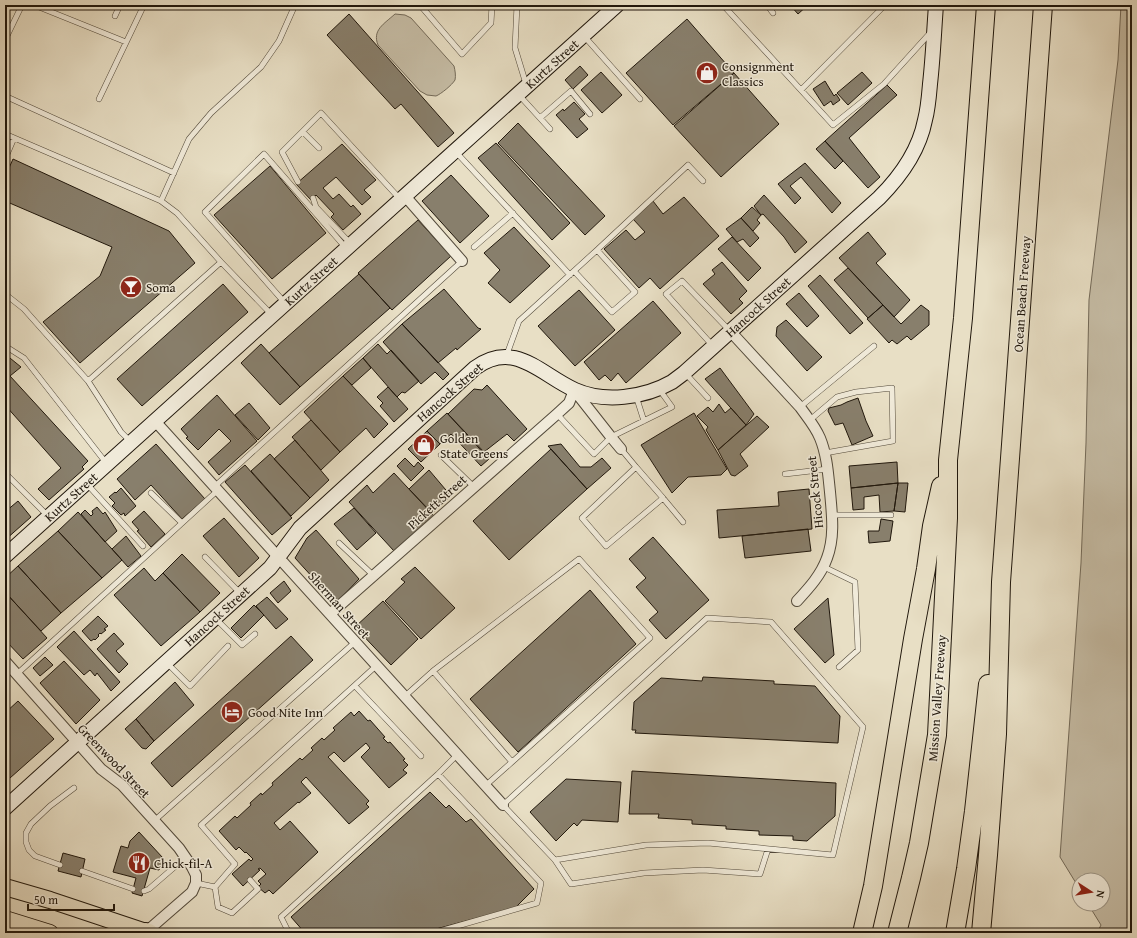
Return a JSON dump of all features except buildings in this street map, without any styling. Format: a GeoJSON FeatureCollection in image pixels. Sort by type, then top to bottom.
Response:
{"type":"FeatureCollection","features":[{"type":"Feature","properties":{"kind":"highway"},"geometry":{"type":"LineString","coordinates":[[862,933],[874,879],[932,526],[940,487],[948,460],[963,318],[986,5]]}},
{"type":"Feature","properties":{"kind":"highway","name":"Ocean Beach Freeway"},"geometry":{"type":"LineString","coordinates":[[1001,582],[1043,5]]}},
{"type":"Feature","properties":{"kind":"highway","name":"Mission Valley Freeway"},"geometry":{"type":"LineString","coordinates":[[897,933],[919,843],[937,735],[948,518],[948,460]]}},
{"type":"Feature","properties":{"kind":"highway"},"geometry":{"type":"LineString","coordinates":[[955,933],[974,810],[1001,582]]}},
{"type":"Feature","properties":{"kind":"highway"},"geometry":{"type":"LineString","coordinates":[[981,933],[997,734],[1001,582]]}},
{"type":"Feature","properties":{"kind":"main road"},"geometry":{"type":"LineString","coordinates":[[5,887],[148,933]]}},
{"type":"Feature","properties":{"kind":"main road"},"geometry":{"type":"LineString","coordinates":[[5,919],[50,933]]}},
{"type":"Feature","properties":{"kind":"street","name":"Kurtz Street"},"geometry":{"type":"LineString","coordinates":[[5,556],[617,5]]}},
{"type":"Feature","properties":{"kind":"street","name":"Hancock Street"},"geometry":{"type":"LineString","coordinates":[[8,804],[78,743],[241,595],[270,568],[300,528],[482,363],[496,358],[520,360],[530,363],[574,390],[586,394],[602,396],[636,395],[659,388],[684,373],[879,198],[904,170],[920,138],[925,121],[929,94],[936,5]]}},
{"type":"Feature","properties":{"kind":"street"},"geometry":{"type":"LineString","coordinates":[[403,198],[462,261]]}},
{"type":"Feature","properties":{"kind":"street","name":"Hicock Street"},"geometry":{"type":"LineString","coordinates":[[731,332],[800,407],[820,437],[825,453],[832,515],[832,540],[824,566],[798,601]]}},
{"type":"Feature","properties":{"kind":"street"},"geometry":{"type":"LineString","coordinates":[[574,390],[621,449]]}},
{"type":"Feature","properties":{"kind":"street","name":"Pickett Street"},"geometry":{"type":"LineString","coordinates":[[330,614],[556,414],[569,402],[574,390]]}},
{"type":"Feature","properties":{"kind":"street","name":"Sherman Street"},"geometry":{"type":"LineString","coordinates":[[155,421],[404,698],[503,805]]}},
{"type":"Feature","properties":{"kind":"street","name":"Greenwood Street"},"geometry":{"type":"LineString","coordinates":[[5,661],[101,769],[122,785],[179,848],[194,870],[196,875],[196,883]]}},
{"type":"Feature","properties":{"kind":"street"},"geometry":{"type":"LineString","coordinates":[[148,933],[192,892],[196,883]]}},
{"type":"Feature","properties":{"kind":"lane"},"geometry":{"type":"LineString","coordinates":[[5,40],[22,5]]}},
{"type":"Feature","properties":{"kind":"lane"},"geometry":{"type":"LineString","coordinates":[[34,5],[126,42]]}},
{"type":"Feature","properties":{"kind":"lane"},"geometry":{"type":"LineString","coordinates":[[115,16],[120,5]]}},
{"type":"Feature","properties":{"kind":"lane"},"geometry":{"type":"LineString","coordinates":[[99,99],[144,5]]}},
{"type":"Feature","properties":{"kind":"lane"},"geometry":{"type":"LineString","coordinates":[[161,201],[189,139],[211,113],[261,67],[279,41],[295,5]]}},
{"type":"Feature","properties":{"kind":"lane"},"geometry":{"type":"LineString","coordinates":[[420,5],[462,54],[491,23],[492,5]]}},
{"type":"Feature","properties":{"kind":"lane"},"geometry":{"type":"LineString","coordinates":[[517,5],[515,48],[522,91],[540,118],[550,129]]}},
{"type":"Feature","properties":{"kind":"lane"},"geometry":{"type":"LineString","coordinates":[[723,5],[833,125],[884,84],[934,29]]}},
{"type":"Feature","properties":{"kind":"lane"},"geometry":{"type":"LineString","coordinates":[[766,5],[773,13]]}},
{"type":"Feature","properties":{"kind":"lane"},"geometry":{"type":"LineString","coordinates":[[800,90],[883,7]]}},
{"type":"Feature","properties":{"kind":"lane"},"geometry":{"type":"LineString","coordinates":[[584,36],[640,99]]}},
{"type":"Feature","properties":{"kind":"lane"},"geometry":{"type":"LineString","coordinates":[[540,118],[571,91],[590,114]]}},
{"type":"Feature","properties":{"kind":"lane"},"geometry":{"type":"LineString","coordinates":[[5,96],[174,173]]}},
{"type":"Feature","properties":{"kind":"lane"},"geometry":{"type":"LineString","coordinates":[[298,182],[282,152],[321,113],[403,198]]}},
{"type":"Feature","properties":{"kind":"lane"},"geometry":{"type":"LineString","coordinates":[[303,132],[319,148]]}},
{"type":"Feature","properties":{"kind":"lane"},"geometry":{"type":"LineString","coordinates":[[5,134],[161,201],[177,213],[273,315]]}},
{"type":"Feature","properties":{"kind":"lane"},"geometry":{"type":"LineString","coordinates":[[5,159],[14,138]]}},
{"type":"Feature","properties":{"kind":"lane"},"geometry":{"type":"LineString","coordinates":[[455,151],[513,213],[612,312],[635,292],[597,250]]}},
{"type":"Feature","properties":{"kind":"lane"},"geometry":{"type":"LineString","coordinates":[[286,304],[205,212],[264,154],[349,247]]}},
{"type":"Feature","properties":{"kind":"lane"},"geometry":{"type":"LineString","coordinates":[[506,358],[519,321],[688,165],[703,181]]}},
{"type":"Feature","properties":{"kind":"lane"},"geometry":{"type":"LineString","coordinates":[[312,198],[316,207],[349,247]]}},
{"type":"Feature","properties":{"kind":"lane"},"geometry":{"type":"LineString","coordinates":[[474,247],[513,213]]}},
{"type":"Feature","properties":{"kind":"lane"},"geometry":{"type":"LineString","coordinates":[[17,674],[182,523],[215,489],[462,261]]}},
{"type":"Feature","properties":{"kind":"lane"},"geometry":{"type":"LineString","coordinates":[[88,381],[222,262]]}},
{"type":"Feature","properties":{"kind":"lane"},"geometry":{"type":"LineString","coordinates":[[713,347],[666,294],[682,280],[731,332]]}},
{"type":"Feature","properties":{"kind":"lane"},"geometry":{"type":"LineString","coordinates":[[5,294],[24,309],[88,381],[121,432],[132,443]]}},
{"type":"Feature","properties":{"kind":"lane"},"geometry":{"type":"LineString","coordinates":[[5,346],[24,358],[108,464]]}},
{"type":"Feature","properties":{"kind":"lane"},"geometry":{"type":"LineString","coordinates":[[800,407],[874,346]]}},
{"type":"Feature","properties":{"kind":"lane"},"geometry":{"type":"LineString","coordinates":[[684,373],[708,398]]}},
{"type":"Feature","properties":{"kind":"lane"},"geometry":{"type":"LineString","coordinates":[[556,414],[594,454],[611,437],[672,407],[659,388]]}},
{"type":"Feature","properties":{"kind":"lane"},"geometry":{"type":"LineString","coordinates":[[810,420],[837,397],[856,392],[892,388],[893,441],[825,453]]}},
{"type":"Feature","properties":{"kind":"lane"},"geometry":{"type":"LineString","coordinates":[[636,395],[644,421]]}},
{"type":"Feature","properties":{"kind":"lane"},"geometry":{"type":"LineString","coordinates":[[621,449],[683,522]]}},
{"type":"Feature","properties":{"kind":"lane"},"geometry":{"type":"LineString","coordinates":[[441,455],[474,487]]}},
{"type":"Feature","properties":{"kind":"lane"},"geometry":{"type":"LineString","coordinates":[[636,467],[582,518],[606,546],[663,498]]}},
{"type":"Feature","properties":{"kind":"lane"},"geometry":{"type":"LineString","coordinates":[[785,474],[828,469]]}},
{"type":"Feature","properties":{"kind":"lane"},"geometry":{"type":"LineString","coordinates":[[5,473],[49,517]]}},
{"type":"Feature","properties":{"kind":"lane"},"geometry":{"type":"LineString","coordinates":[[86,484],[143,546]]}},
{"type":"Feature","properties":{"kind":"lane"},"geometry":{"type":"LineString","coordinates":[[152,493],[182,523]]}},
{"type":"Feature","properties":{"kind":"lane"},"geometry":{"type":"LineString","coordinates":[[832,515],[891,515]]}},
{"type":"Feature","properties":{"kind":"lane"},"geometry":{"type":"LineString","coordinates":[[339,543],[374,576]]}},
{"type":"Feature","properties":{"kind":"lane"},"geometry":{"type":"LineString","coordinates":[[205,557],[241,595]]}},
{"type":"Feature","properties":{"kind":"lane"},"geometry":{"type":"LineString","coordinates":[[404,698],[433,671],[579,559],[650,638],[485,786]]}},
{"type":"Feature","properties":{"kind":"lane"},"geometry":{"type":"LineString","coordinates":[[824,566],[855,582],[858,650],[839,667]]}},
{"type":"Feature","properties":{"kind":"lane"},"geometry":{"type":"LineString","coordinates":[[215,618],[242,645],[255,634]]}},
{"type":"Feature","properties":{"kind":"lane"},"geometry":{"type":"LineString","coordinates":[[555,860],[646,845],[708,843],[833,855],[863,727],[771,622],[707,618],[503,805],[555,860],[571,884],[644,873],[703,870],[760,874],[768,849]]}},
{"type":"Feature","properties":{"kind":"lane"},"geometry":{"type":"LineString","coordinates":[[154,821],[355,642]]}},
{"type":"Feature","properties":{"kind":"lane"},"geometry":{"type":"LineString","coordinates":[[166,662],[190,686],[228,646]]}},
{"type":"Feature","properties":{"kind":"lane"},"geometry":{"type":"LineString","coordinates":[[215,887],[237,866],[201,825],[376,666]]}},
{"type":"Feature","properties":{"kind":"lane"},"geometry":{"type":"LineString","coordinates":[[433,671],[512,762]]}},
{"type":"Feature","properties":{"kind":"lane"},"geometry":{"type":"LineString","coordinates":[[355,686],[421,756]]}},
{"type":"Feature","properties":{"kind":"lane"},"geometry":{"type":"LineString","coordinates":[[289,933],[281,917],[457,755]]}},
{"type":"Feature","properties":{"kind":"lane"},"geometry":{"type":"LineString","coordinates":[[433,933],[537,903],[540,883],[438,774]]}},
{"type":"Feature","properties":{"kind":"lane"},"geometry":{"type":"LineString","coordinates":[[60,864],[35,856],[29,850],[26,842],[26,833],[31,824],[50,806],[74,788]]}},
{"type":"Feature","properties":{"kind":"lane"},"geometry":{"type":"LineString","coordinates":[[144,891],[149,889],[186,857]]}},
{"type":"Feature","properties":{"kind":"lane"},"geometry":{"type":"LineString","coordinates":[[82,871],[133,889]]}},
{"type":"Feature","properties":{"kind":"lane"},"geometry":{"type":"LineString","coordinates":[[215,887],[218,908],[232,913],[258,890],[250,880]]}},
{"type":"Feature","properties":{"kind":"lane"},"geometry":{"type":"LineString","coordinates":[[196,883],[215,887]]}},
{"type":"Feature","properties":{"kind":"shaded area"},"geometry":{"type":"Polygon","coordinates":[[[1121,5],[1132,5],[1132,933],[1097,933],[1101,925],[1093,912],[1111,912],[1111,872],[1071,872],[1071,875],[1060,857],[1081,563],[1086,443],[1089,300],[1118,60],[1121,5]]]}},
{"type":"Feature","properties":{"kind":"shaded area"},"geometry":{"type":"Polygon","coordinates":[[[395,14],[405,15],[411,18],[454,66],[455,80],[449,87],[438,95],[427,95],[420,91],[378,45],[378,31],[383,24],[395,14]]]}},
{"type":"Feature","properties":{"kind":"place","name":"Consignment Classics"},"geometry":{"type":"Point","coordinates":[707,73]}},
{"type":"Feature","properties":{"kind":"place","name":"Soma"},"geometry":{"type":"Point","coordinates":[131,287]}},
{"type":"Feature","properties":{"kind":"place","name":"Golden State Greens"},"geometry":{"type":"Point","coordinates":[424,445]}},
{"type":"Feature","properties":{"kind":"place","name":"Good Nite Inn"},"geometry":{"type":"Point","coordinates":[232,712]}},
{"type":"Feature","properties":{"kind":"place","name":"Chick-fil-A"},"geometry":{"type":"Point","coordinates":[139,863]}}]}
